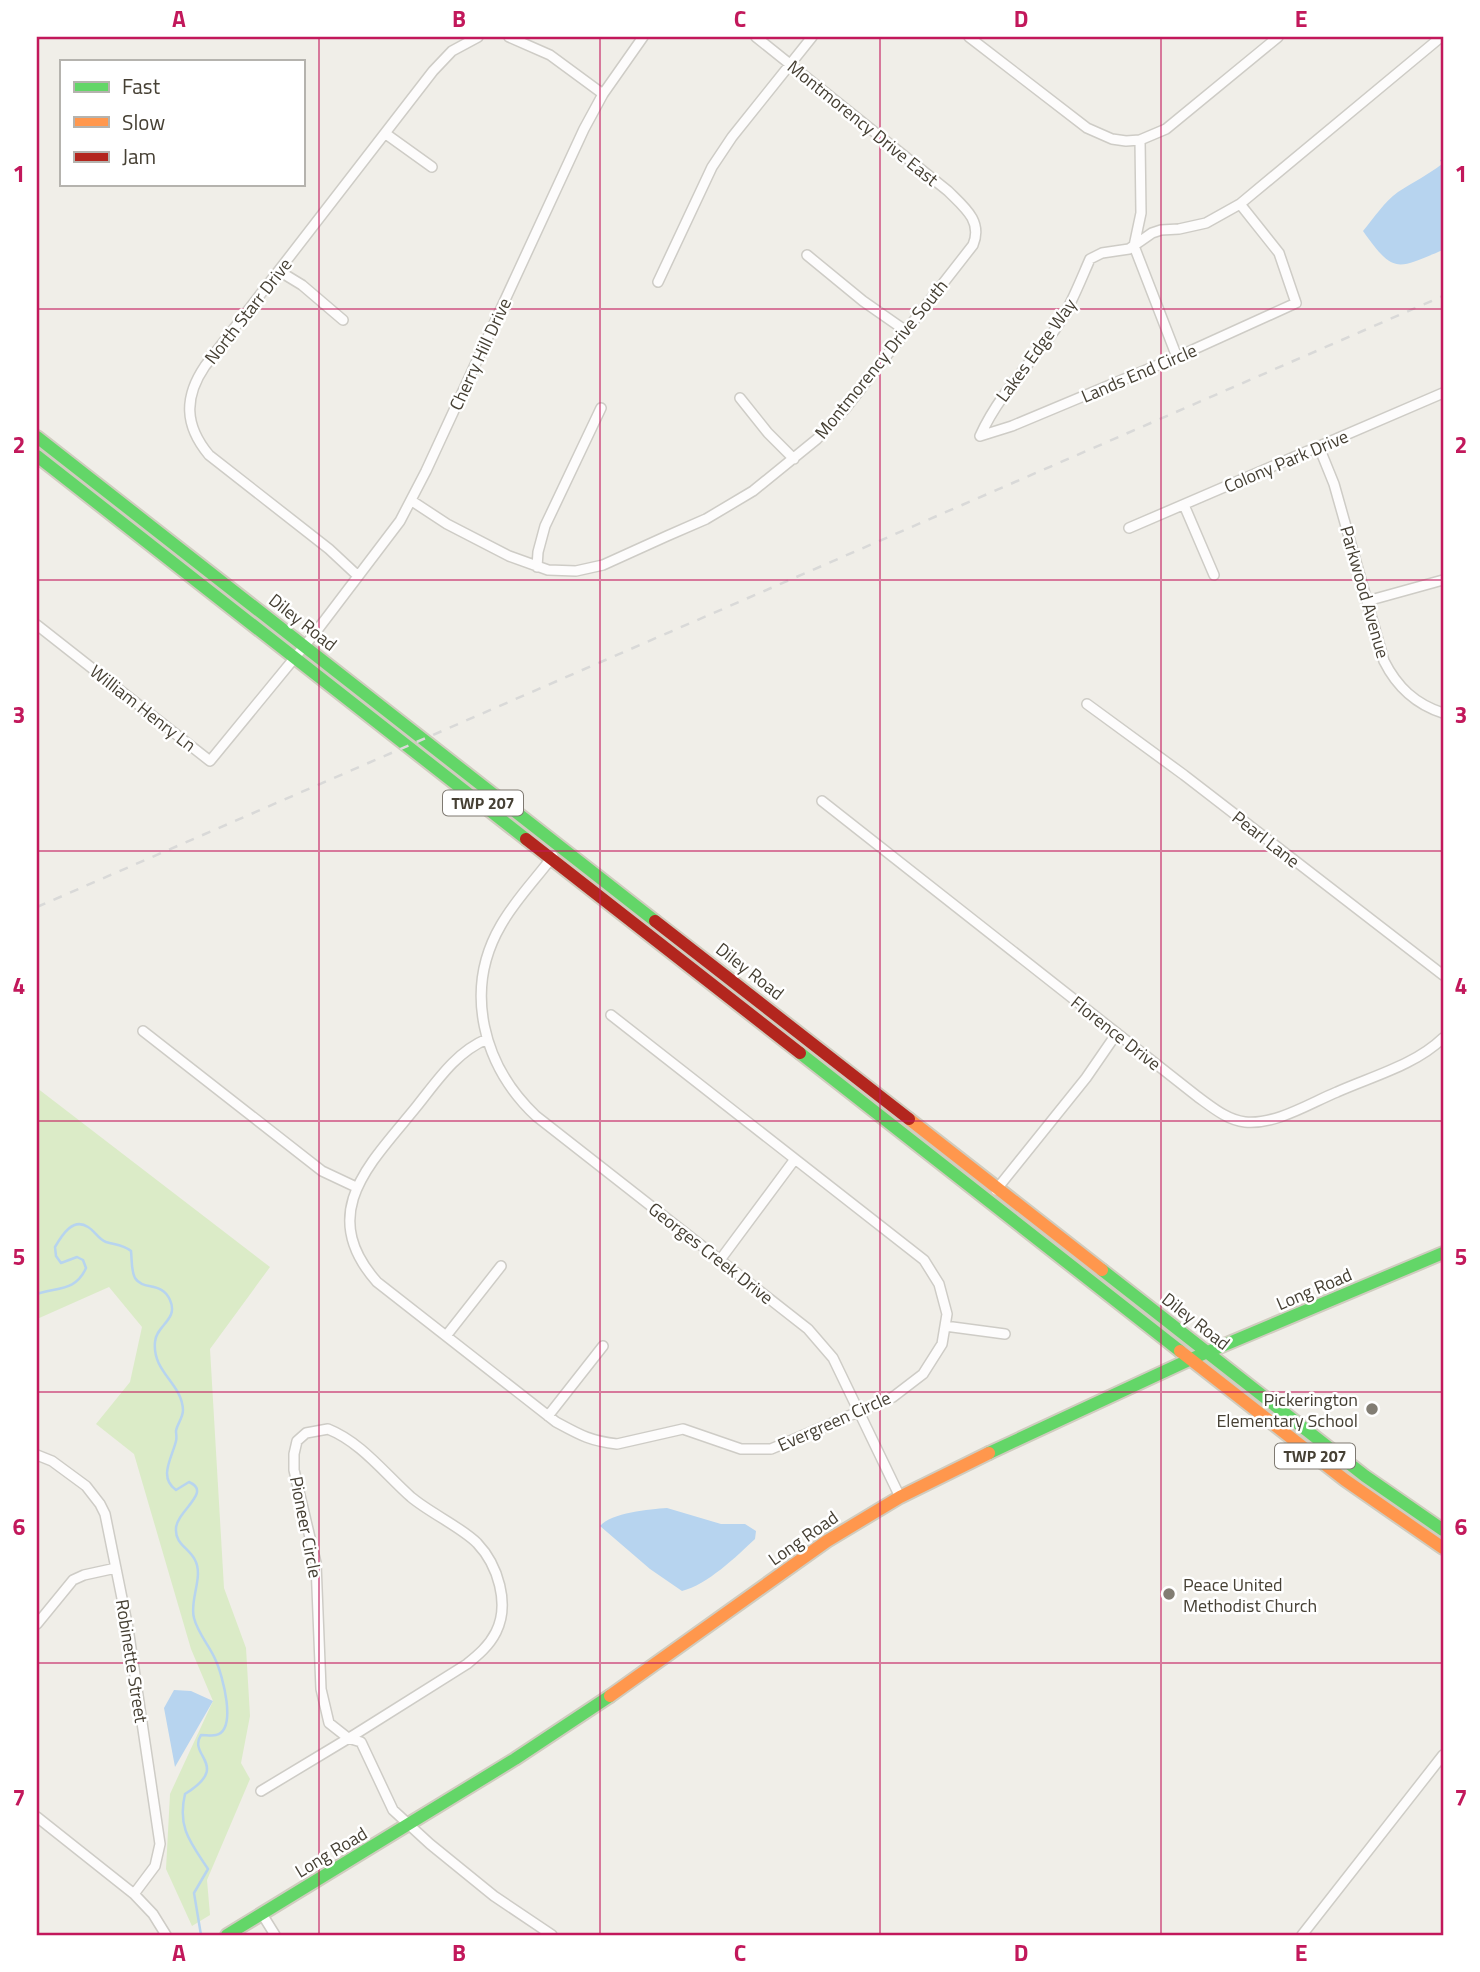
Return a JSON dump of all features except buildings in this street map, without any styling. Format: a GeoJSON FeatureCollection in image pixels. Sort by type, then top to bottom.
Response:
{"type":"FeatureCollection","features":[{"type":"Feature","properties":{"kind":"main road","name":"Diley Road"},"geometry":{"type":"LineString","coordinates":[[37,437],[1369,1479],[1443,1530]]}},
{"type":"Feature","properties":{"kind":"main road","name":"Diley Road"},"geometry":{"type":"LineString","coordinates":[[37,456],[1373,1501],[1443,1548]]}},
{"type":"Feature","properties":{"kind":"main road","name":"Long Road"},"geometry":{"type":"LineString","coordinates":[[228,1935],[409,1825],[598,1704],[827,1541],[900,1497],[1023,1436],[1206,1352],[1443,1254]]}},
{"type":"Feature","properties":{"kind":"street","name":"North Starr Drive"},"geometry":{"type":"LineString","coordinates":[[358,576],[329,549],[209,454],[200,444],[191,423],[189,404],[197,377],[442,61],[462,43],[478,37]]}},
{"type":"Feature","properties":{"kind":"street"},"geometry":{"type":"LineString","coordinates":[[509,37],[550,55],[603,94]]}},
{"type":"Feature","properties":{"kind":"street","name":"Cherry Hill Drive"},"geometry":{"type":"LineString","coordinates":[[294,656],[400,521],[412,501],[583,129],[603,94],[643,37]]}},
{"type":"Feature","properties":{"kind":"street","name":"Montmorency Drive East"},"geometry":{"type":"LineString","coordinates":[[756,37],[937,182],[967,212]]}},
{"type":"Feature","properties":{"kind":"street"},"geometry":{"type":"LineString","coordinates":[[658,282],[712,166],[812,37]]}},
{"type":"Feature","properties":{"kind":"street"},"geometry":{"type":"LineString","coordinates":[[969,37],[1087,128],[1112,139],[1140,140],[1153,136],[1177,121],[1278,37]]}},
{"type":"Feature","properties":{"kind":"street","name":"Lakes Edge Way"},"geometry":{"type":"LineString","coordinates":[[980,436],[1000,399],[1054,331],[1075,298],[1090,259],[1102,253],[1129,249],[1152,233],[1206,223],[1241,204],[1441,37]]}},
{"type":"Feature","properties":{"kind":"street"},"geometry":{"type":"LineString","coordinates":[[386,134],[432,167]]}},
{"type":"Feature","properties":{"kind":"street"},"geometry":{"type":"LineString","coordinates":[[1140,140],[1141,213],[1134,246],[1177,358]]}},
{"type":"Feature","properties":{"kind":"street","name":"Lands End Circle"},"geometry":{"type":"LineString","coordinates":[[980,436],[1012,426],[1177,358],[1296,303],[1279,253],[1241,204]]}},
{"type":"Feature","properties":{"kind":"street","name":"Montmorency Drive South"},"geometry":{"type":"LineString","coordinates":[[412,501],[447,524],[509,556],[537,567],[562,571],[603,565],[730,506],[794,459],[838,417],[973,245],[977,227],[967,212]]}},
{"type":"Feature","properties":{"kind":"street"},"geometry":{"type":"LineString","coordinates":[[807,255],[863,301],[906,331]]}},
{"type":"Feature","properties":{"kind":"street"},"geometry":{"type":"LineString","coordinates":[[279,271],[302,285],[343,320]]}},
{"type":"Feature","properties":{"kind":"street","name":"Colony Park Drive"},"geometry":{"type":"LineString","coordinates":[[1129,528],[1443,393]]}},
{"type":"Feature","properties":{"kind":"street"},"geometry":{"type":"LineString","coordinates":[[740,398],[768,433],[794,459]]}},
{"type":"Feature","properties":{"kind":"street"},"geometry":{"type":"LineString","coordinates":[[537,567],[545,526],[601,408]]}},
{"type":"Feature","properties":{"kind":"street","name":"Parkwood Avenue"},"geometry":{"type":"LineString","coordinates":[[1319,447],[1334,484],[1380,648],[1390,674],[1408,695],[1443,713]]}},
{"type":"Feature","properties":{"kind":"street"},"geometry":{"type":"LineString","coordinates":[[1184,505],[1214,575]]}},
{"type":"Feature","properties":{"kind":"street"},"geometry":{"type":"LineString","coordinates":[[1367,601],[1443,580]]}},
{"type":"Feature","properties":{"kind":"street","name":"William Henry Ln"},"geometry":{"type":"LineString","coordinates":[[37,625],[210,761],[294,656]]}},
{"type":"Feature","properties":{"kind":"street","name":"Pearl Lane"},"geometry":{"type":"LineString","coordinates":[[1087,704],[1184,775],[1443,975]]}},
{"type":"Feature","properties":{"kind":"street","name":"Florence Drive"},"geometry":{"type":"LineString","coordinates":[[822,801],[1213,1108],[1233,1119],[1247,1122],[1274,1118],[1391,1070],[1428,1051],[1443,1038]]}},
{"type":"Feature","properties":{"kind":"street"},"geometry":{"type":"LineString","coordinates":[[486,1039],[481,1005],[487,958],[500,926],[561,845]]}},
{"type":"Feature","properties":{"kind":"street","name":"Evergreen Circle"},"geometry":{"type":"LineString","coordinates":[[486,1039],[470,1048],[449,1066],[369,1165],[356,1187],[351,1210],[351,1231],[366,1269],[377,1282],[548,1416],[586,1439],[607,1443],[617,1444],[683,1429],[741,1449],[771,1449],[894,1397],[923,1374],[942,1344],[947,1314],[939,1284],[924,1260],[611,1015]]}},
{"type":"Feature","properties":{"kind":"street"},"geometry":{"type":"LineString","coordinates":[[143,1031],[322,1171],[356,1187]]}},
{"type":"Feature","properties":{"kind":"street"},"geometry":{"type":"LineString","coordinates":[[988,1200],[1086,1077],[1117,1033]]}},
{"type":"Feature","properties":{"kind":"street","name":"Georges Creek Drive"},"geometry":{"type":"LineString","coordinates":[[486,1039],[510,1089],[536,1116],[808,1329],[833,1359],[900,1497]]}},
{"type":"Feature","properties":{"kind":"street"},"geometry":{"type":"LineString","coordinates":[[720,1260],[795,1159]]}},
{"type":"Feature","properties":{"kind":"street"},"geometry":{"type":"LineString","coordinates":[[446,1336],[501,1266]]}},
{"type":"Feature","properties":{"kind":"street"},"geometry":{"type":"LineString","coordinates":[[945,1326],[1006,1334]]}},
{"type":"Feature","properties":{"kind":"street"},"geometry":{"type":"LineString","coordinates":[[548,1416],[603,1346]]}},
{"type":"Feature","properties":{"kind":"street","name":"Pioneer Circle"},"geometry":{"type":"LineString","coordinates":[[348,1738],[443,1680],[484,1650],[496,1632],[501,1616],[498,1578],[487,1556],[475,1541],[411,1497],[363,1451],[335,1432],[328,1429],[316,1430],[306,1433],[297,1441],[294,1470],[316,1563],[321,1689],[329,1723],[348,1738],[361,1742],[393,1810],[494,1896],[552,1935]]}},
{"type":"Feature","properties":{"kind":"street","name":"Robinette Street"},"geometry":{"type":"LineString","coordinates":[[37,1455],[61,1467],[93,1494],[105,1514],[128,1628],[160,1844],[155,1866],[134,1894]]}},
{"type":"Feature","properties":{"kind":"street"},"geometry":{"type":"LineString","coordinates":[[37,1624],[74,1580],[90,1573],[116,1568]]}},
{"type":"Feature","properties":{"kind":"street"},"geometry":{"type":"LineString","coordinates":[[261,1791],[348,1738]]}},
{"type":"Feature","properties":{"kind":"street"},"geometry":{"type":"LineString","coordinates":[[1302,1935],[1443,1755]]}},
{"type":"Feature","properties":{"kind":"street"},"geometry":{"type":"LineString","coordinates":[[37,1818],[134,1894],[153,1914],[166,1935]]}},
{"type":"Feature","properties":{"kind":"street"},"geometry":{"type":"LineString","coordinates":[[262,1914],[275,1935]]}},
{"type":"Feature","properties":{"kind":"green space"},"geometry":{"type":"Polygon","coordinates":[[[37,1088],[270,1267],[210,1349],[224,1588],[246,1648],[250,1716],[241,1763],[250,1779],[207,1880],[210,1915],[192,1926],[166,1869],[170,1794],[213,1701],[191,1649],[134,1454],[96,1424],[130,1382],[142,1327],[109,1287],[37,1319],[37,1088]]]}},
{"type":"Feature","properties":{"kind":"water"},"geometry":{"type":"Polygon","coordinates":[[[1443,159],[1443,250],[1406,264],[1390,261],[1363,231],[1393,196],[1437,168],[1443,159]]]}},
{"type":"Feature","properties":{"kind":"water"},"geometry":{"type":"Polygon","coordinates":[[[667,1508],[721,1524],[745,1524],[756,1531],[755,1539],[711,1576],[682,1591],[650,1569],[600,1526],[622,1515],[667,1508]]]}},
{"type":"Feature","properties":{"kind":"water"},"geometry":{"type":"Polygon","coordinates":[[[174,1690],[191,1691],[213,1701],[175,1767],[164,1708],[174,1690]]]}},
{"type":"Feature","properties":{"kind":"waterway"},"geometry":{"type":"LineString","coordinates":[[37,1294],[66,1287],[82,1275],[86,1268],[83,1260],[77,1257],[61,1263],[56,1256],[55,1247],[68,1229],[83,1224],[103,1241],[131,1251],[135,1278],[138,1282],[162,1290],[167,1294],[172,1307],[172,1313],[156,1336],[155,1342],[158,1361],[178,1392],[183,1410],[167,1473],[176,1490],[189,1482],[197,1491],[181,1515],[176,1534],[197,1567],[194,1618],[219,1668],[227,1713],[223,1731],[216,1735],[201,1735],[198,1742],[207,1768],[205,1776],[185,1794],[183,1806],[187,1834],[208,1869],[194,1893],[201,1935]]}},
{"type":"Feature","properties":{"kind":"railway"},"geometry":{"type":"LineString","coordinates":[[37,907],[1443,296]]}},
{"type":"Feature","properties":{"kind":"traffic: fast"},"geometry":{"type":"LineString","coordinates":[[37,437],[655,921]]}},
{"type":"Feature","properties":{"kind":"traffic: fast"},"geometry":{"type":"LineString","coordinates":[[37,456],[526,839]]}},
{"type":"Feature","properties":{"kind":"traffic: fast"},"geometry":{"type":"LineString","coordinates":[[800,1053],[1180,1351]]}},
{"type":"Feature","properties":{"kind":"traffic: fast"},"geometry":{"type":"LineString","coordinates":[[989,1453],[1191,1359],[1443,1253]]}},
{"type":"Feature","properties":{"kind":"traffic: fast"},"geometry":{"type":"LineString","coordinates":[[1102,1270],[1365,1476],[1443,1530]]}},
{"type":"Feature","properties":{"kind":"traffic: fast"},"geometry":{"type":"LineString","coordinates":[[227,1935],[515,1759],[610,1696]]}},
{"type":"Feature","properties":{"kind":"traffic: slow"},"geometry":{"type":"LineString","coordinates":[[909,1119],[1102,1270]]}},
{"type":"Feature","properties":{"kind":"traffic: slow"},"geometry":{"type":"LineString","coordinates":[[1180,1351],[1345,1480],[1443,1548]]}},
{"type":"Feature","properties":{"kind":"traffic: slow"},"geometry":{"type":"LineString","coordinates":[[610,1696],[827,1541],[900,1497],[989,1453]]}},
{"type":"Feature","properties":{"kind":"traffic: jam"},"geometry":{"type":"LineString","coordinates":[[526,839],[800,1053]]}},
{"type":"Feature","properties":{"kind":"traffic: jam"},"geometry":{"type":"LineString","coordinates":[[655,921],[909,1119]]}},
{"type":"Feature","properties":{"kind":"place","name":"Pickerington Elementary School"},"geometry":{"type":"Point","coordinates":[1372,1409]}},
{"type":"Feature","properties":{"kind":"place","name":"Peace United Methodist Church"},"geometry":{"type":"Point","coordinates":[1169,1594]}}]}
